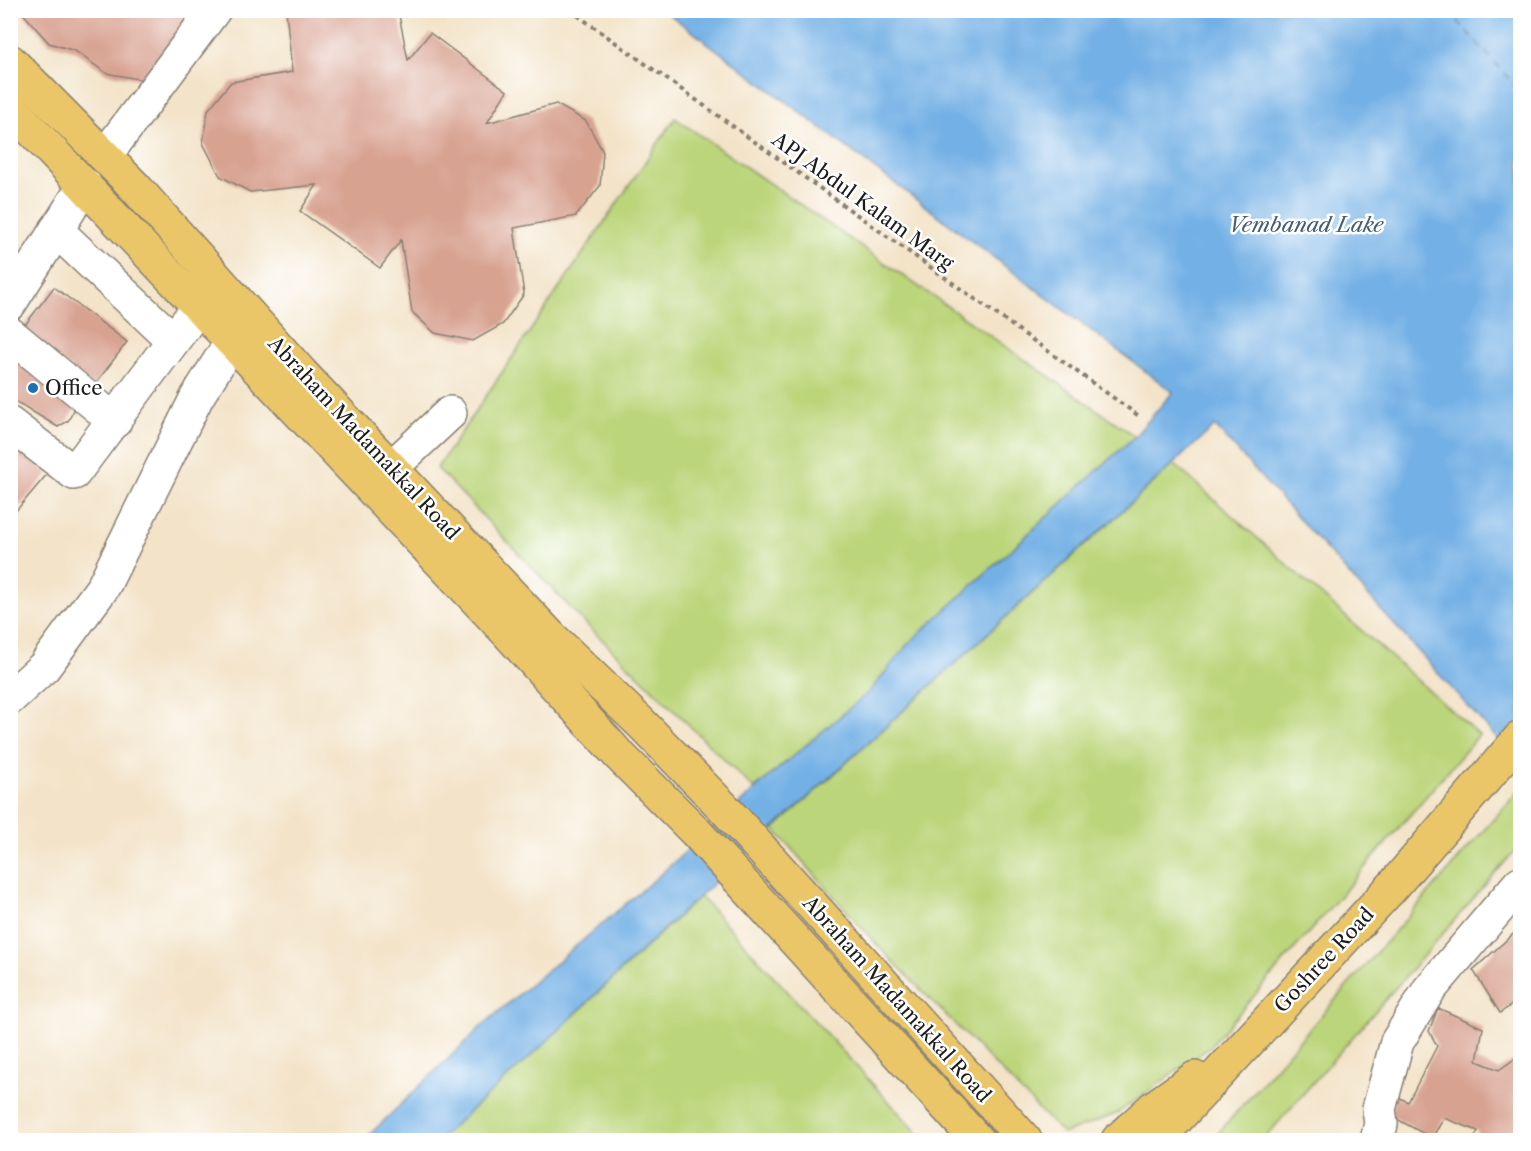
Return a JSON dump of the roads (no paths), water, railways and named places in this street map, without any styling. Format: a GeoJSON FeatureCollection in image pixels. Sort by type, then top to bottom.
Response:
{"type":"FeatureCollection","features":[{"type":"Feature","properties":{"kind":"main road","name":"Abraham Madamakkal Road"},"geometry":{"type":"LineString","coordinates":[[10,61],[135,186],[302,374],[550,638],[642,724],[724,808],[1025,1140]]}},
{"type":"Feature","properties":{"kind":"main road","name":"Abraham Madamakkal Road"},"geometry":{"type":"LineString","coordinates":[[10,107],[200,305],[402,523],[507,632],[617,753],[695,831],[977,1140]]}},
{"type":"Feature","properties":{"kind":"main road","name":"Goshree Road"},"geometry":{"type":"LineString","coordinates":[[1157,1140],[1393,886],[1521,738]]}},
{"type":"Feature","properties":{"kind":"main road","name":"Goshree Road"},"geometry":{"type":"LineString","coordinates":[[1118,1140],[1153,1108],[1255,1034]]}},
{"type":"Feature","properties":{"kind":"street"},"geometry":{"type":"LineString","coordinates":[[105,156],[214,10]]}},
{"type":"Feature","properties":{"kind":"street"},"geometry":{"type":"LineString","coordinates":[[10,303],[85,185]]}},
{"type":"Feature","properties":{"kind":"street"},"geometry":{"type":"LineString","coordinates":[[56,230],[173,340]]}},
{"type":"Feature","properties":{"kind":"street"},"geometry":{"type":"LineString","coordinates":[[10,424],[74,473],[200,305]]}},
{"type":"Feature","properties":{"kind":"street"},"geometry":{"type":"LineString","coordinates":[[10,334],[115,421]]}},
{"type":"Feature","properties":{"kind":"street"},"geometry":{"type":"LineString","coordinates":[[10,698],[44,667],[103,587],[197,397],[232,340]]}},
{"type":"Feature","properties":{"kind":"street"},"geometry":{"type":"LineString","coordinates":[[391,468],[450,413]]}},
{"type":"Feature","properties":{"kind":"street"},"geometry":{"type":"LineString","coordinates":[[1377,1140],[1381,1124],[1379,1109],[1397,1042],[1430,990],[1521,883]]}},
{"type":"Feature","properties":{"kind":"water","name":"Vembanad Lake"},"geometry":{"type":"Polygon","coordinates":[[[665,11],[1520,11],[1520,764],[1215,426],[668,925],[541,1047],[438,1140],[364,1140],[485,1023],[655,879],[771,775],[870,691],[907,645],[1135,436],[1173,392],[665,11]]]}},
{"type":"Feature","properties":{"kind":"place","name":"Office"},"geometry":{"type":"Point","coordinates":[33,388]}}]}
